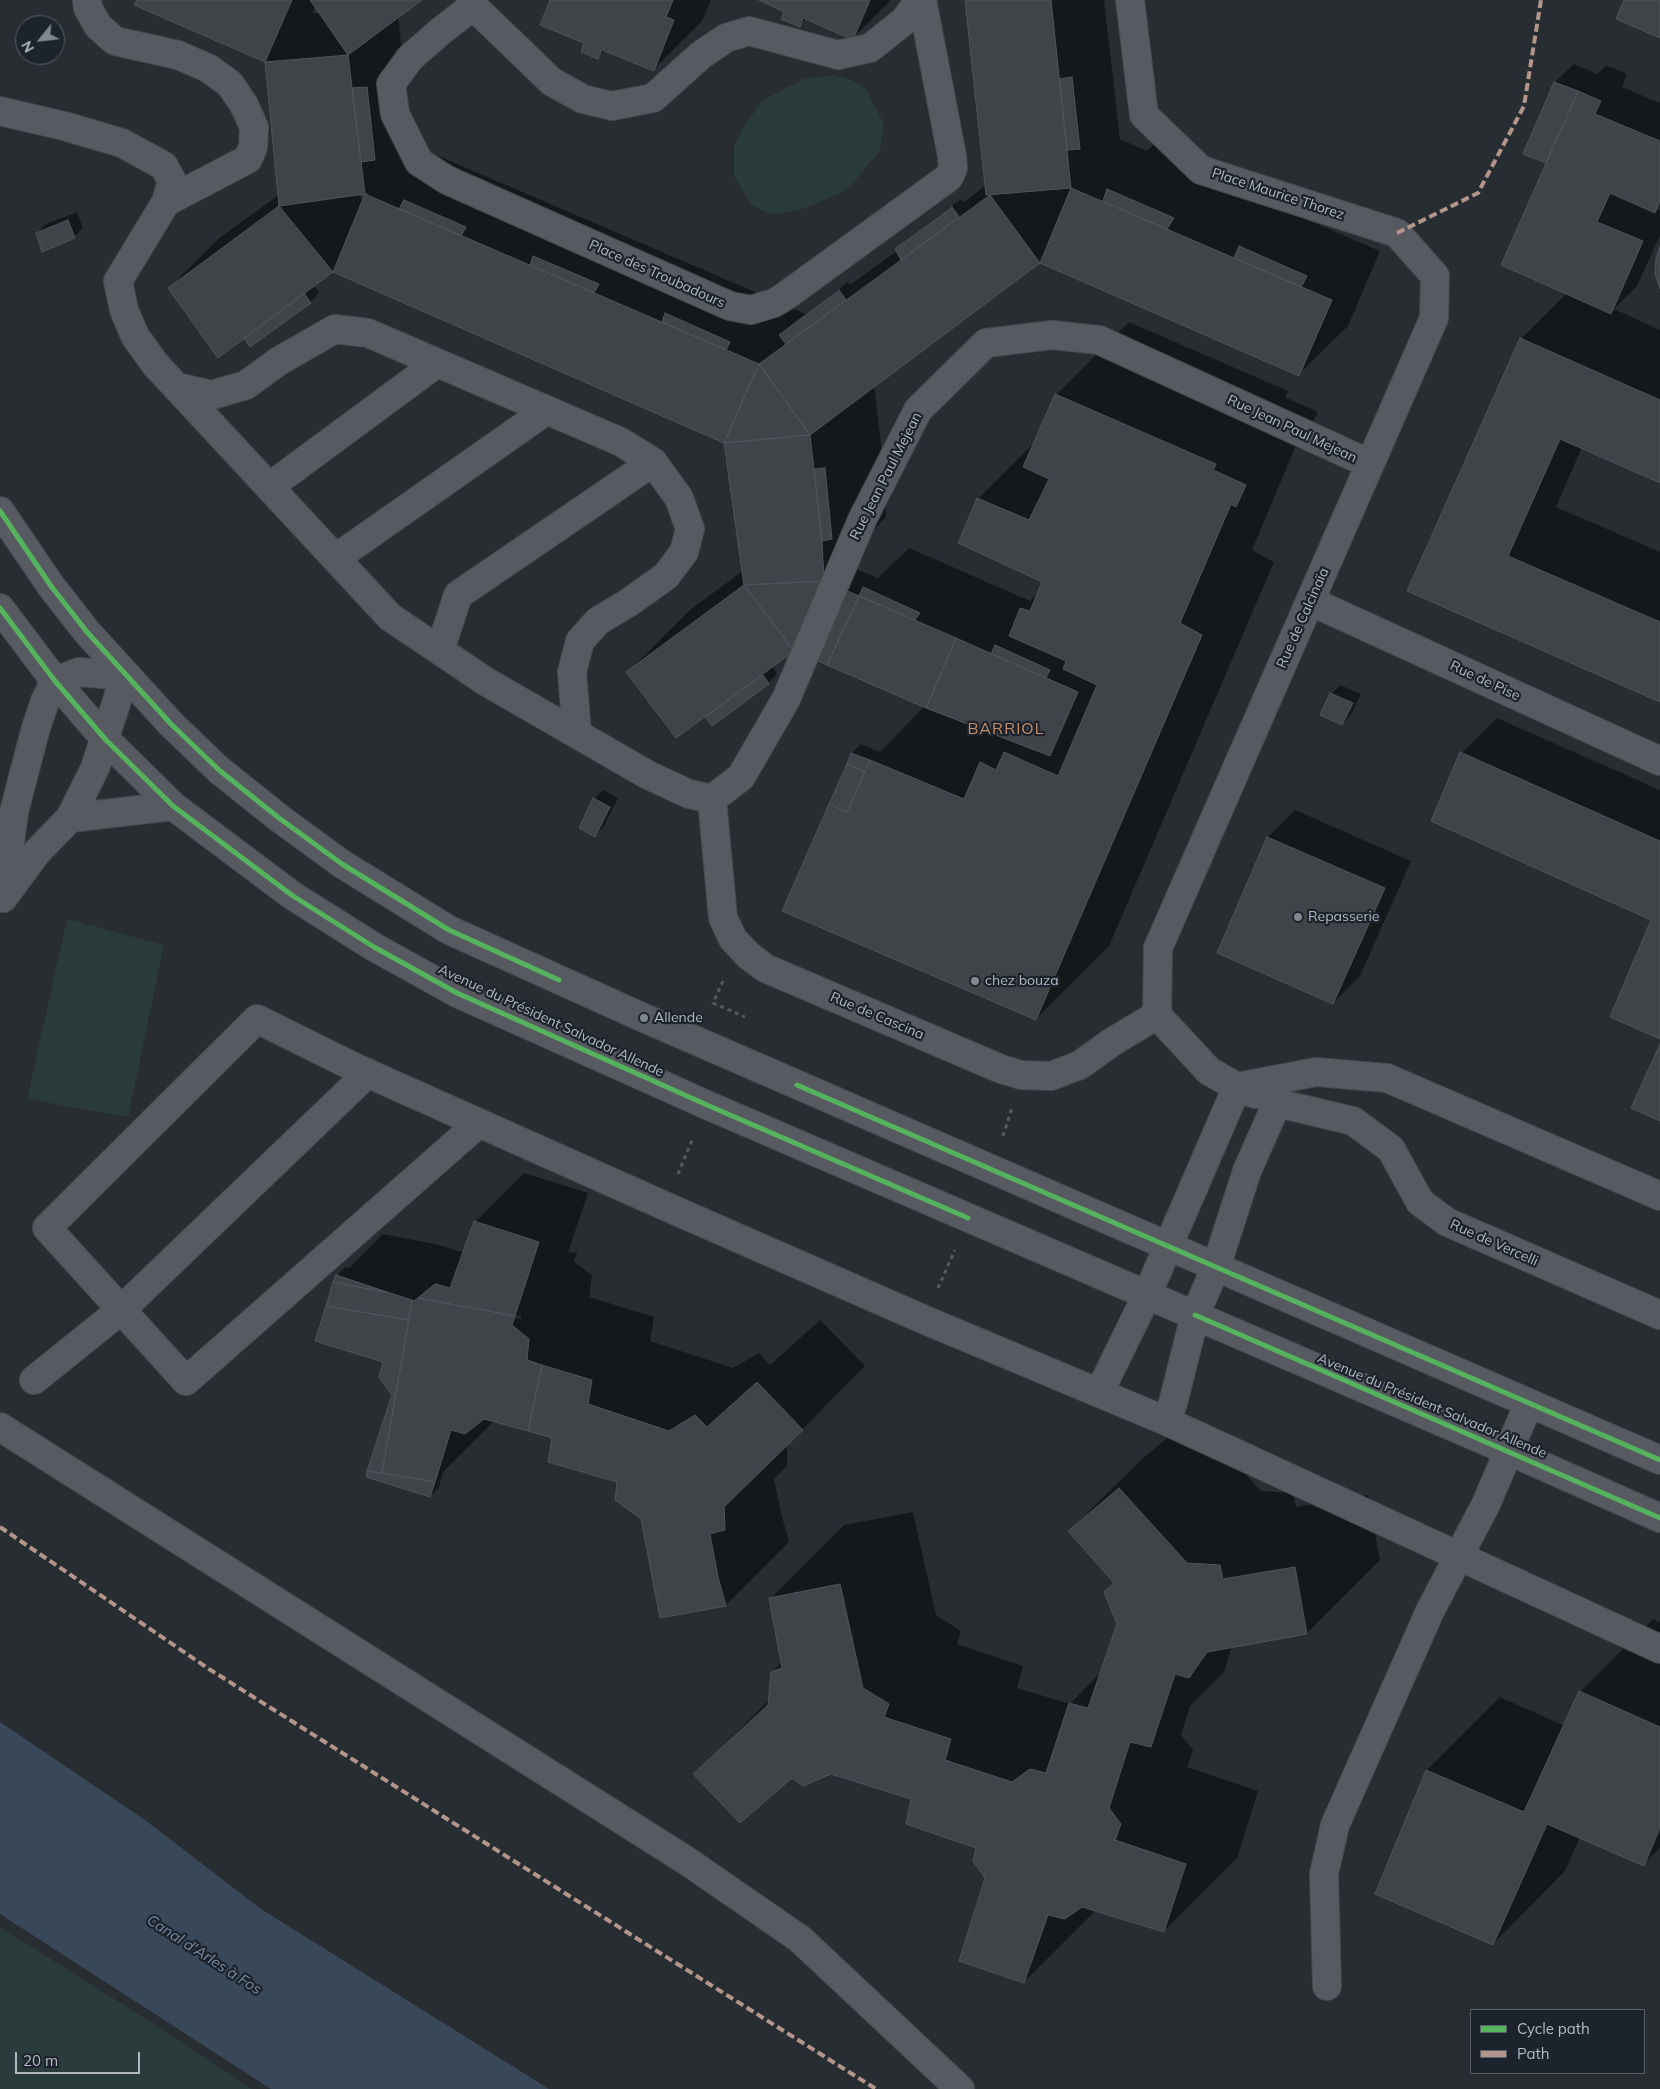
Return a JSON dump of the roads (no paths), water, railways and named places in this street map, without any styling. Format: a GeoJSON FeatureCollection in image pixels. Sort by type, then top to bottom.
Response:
{"type":"FeatureCollection","features":[{"type":"Feature","properties":{"kind":"street"},"geometry":{"type":"LineString","coordinates":[[86,0],[88,8],[98,26],[115,41],[178,55],[208,68],[230,84],[244,105],[254,127],[253,147],[248,159],[166,202]]}},
{"type":"Feature","properties":{"kind":"street","name":"Place des Troubadours"},"geometry":{"type":"LineString","coordinates":[[921,0],[952,156],[953,168],[949,177],[784,297],[774,303],[751,310],[730,306],[447,180],[419,162],[395,114],[391,84],[410,58],[475,3],[552,82],[583,99],[612,106],[653,98],[700,55],[726,38],[749,31],[838,55],[870,48],[904,21],[921,0]]}},
{"type":"Feature","properties":{"kind":"street","name":"Place Maurice Thorez"},"geometry":{"type":"LineString","coordinates":[[1130,0],[1144,115],[1201,170],[1398,233]]}},
{"type":"Feature","properties":{"kind":"street"},"geometry":{"type":"LineString","coordinates":[[0,111],[122,142],[164,166],[172,182],[166,202],[118,282],[124,310],[136,336],[155,364],[390,616],[485,681],[648,775],[689,794],[712,799]]}},
{"type":"Feature","properties":{"kind":"street","name":"Rue de Calcinaïa"},"geometry":{"type":"LineString","coordinates":[[1157,1015],[1158,948],[1434,318],[1436,276],[1398,233]]}},
{"type":"Feature","properties":{"kind":"street"},"geometry":{"type":"LineString","coordinates":[[177,388],[212,395],[246,385],[279,361],[335,328],[368,333],[621,442],[653,462],[679,498],[690,530],[684,552],[666,576],[628,603],[598,621],[580,641],[572,672],[577,734]]}},
{"type":"Feature","properties":{"kind":"street","name":"Rue Jean Paul Mejean"},"geometry":{"type":"LineString","coordinates":[[712,799],[742,777],[786,699],[862,520],[918,410],[986,342],[1052,335],[1099,340],[1370,464]]}},
{"type":"Feature","properties":{"kind":"street"},"geometry":{"type":"LineString","coordinates":[[269,487],[437,363]]}},
{"type":"Feature","properties":{"kind":"street"},"geometry":{"type":"LineString","coordinates":[[336,558],[547,410]]}},
{"type":"Feature","properties":{"kind":"street"},"geometry":{"type":"LineString","coordinates":[[440,650],[458,595],[653,462]]}},
{"type":"Feature","properties":{"kind":"street"},"geometry":{"type":"LineString","coordinates":[[0,511],[51,586],[87,632],[125,676],[219,770],[279,818],[342,864],[449,930],[644,1018],[1660,1460]]}},
{"type":"Feature","properties":{"kind":"street","name":"Rue de Pise"},"geometry":{"type":"LineString","coordinates":[[1310,601],[1660,761]]}},
{"type":"Feature","properties":{"kind":"street","name":"Avenue du Président Salvador Allende"},"geometry":{"type":"LineString","coordinates":[[0,608],[55,681],[106,740],[173,806],[293,896],[374,947],[457,993],[707,1105],[1660,1518]]}},
{"type":"Feature","properties":{"kind":"street"},"geometry":{"type":"LineString","coordinates":[[2,904],[14,812],[35,730],[55,681],[79,672],[125,676]]}},
{"type":"Feature","properties":{"kind":"street"},"geometry":{"type":"LineString","coordinates":[[2,904],[36,852],[70,818],[95,768],[106,740],[125,676]]}},
{"type":"Feature","properties":{"kind":"street","name":"Rue de Cascina"},"geometry":{"type":"LineString","coordinates":[[712,799],[723,918],[738,944],[748,956],[765,968],[1001,1069],[1022,1075],[1051,1076],[1080,1066],[1112,1042],[1157,1015]]}},
{"type":"Feature","properties":{"kind":"street"},"geometry":{"type":"LineString","coordinates":[[70,818],[173,806]]}},
{"type":"Feature","properties":{"kind":"street","name":"Rue de Vercelli"},"geometry":{"type":"LineString","coordinates":[[1157,1015],[1209,1071],[1237,1087],[1277,1103],[1353,1121],[1391,1149],[1420,1202],[1447,1222],[1660,1315]]}},
{"type":"Feature","properties":{"kind":"street"},"geometry":{"type":"LineString","coordinates":[[479,1123],[186,1381],[47,1228],[257,1019],[368,1074],[479,1123],[898,1308],[1166,1421],[1660,1649]]}},
{"type":"Feature","properties":{"kind":"street"},"geometry":{"type":"LineString","coordinates":[[1099,1393],[1147,1295],[1237,1087],[1316,1072],[1388,1078],[1660,1196]]}},
{"type":"Feature","properties":{"kind":"street"},"geometry":{"type":"LineString","coordinates":[[34,1380],[121,1310],[368,1074]]}},
{"type":"Feature","properties":{"kind":"street"},"geometry":{"type":"LineString","coordinates":[[1166,1421],[1173,1403],[1195,1315],[1216,1267],[1247,1171],[1277,1103]]}},
{"type":"Feature","properties":{"kind":"street"},"geometry":{"type":"LineString","coordinates":[[1328,1986],[1324,1874],[1336,1824],[1430,1612],[1460,1557],[1529,1403]]}},
{"type":"Feature","properties":{"kind":"street"},"geometry":{"type":"LineString","coordinates":[[0,1427],[703,1872],[800,1940],[960,2089]]}},
{"type":"Feature","properties":{"kind":"water","name":"Canal d'Arles à Fos"},"geometry":{"type":"Polygon","coordinates":[[[0,1722],[145,1820],[261,1909],[549,2089],[271,2089],[0,1914],[0,1722]]]}},
{"type":"Feature","properties":{"kind":"place","name":"Repasserie"},"geometry":{"type":"Point","coordinates":[1298,917]}},
{"type":"Feature","properties":{"kind":"place","name":"chez bouza"},"geometry":{"type":"Point","coordinates":[975,981]}},
{"type":"Feature","properties":{"kind":"place","name":"Allende"},"geometry":{"type":"Point","coordinates":[644,1018]}},
{"type":"Feature","properties":{"kind":"district","name":"BARRIOL"},"geometry":{"type":"Point","coordinates":[1006,729]}}]}
